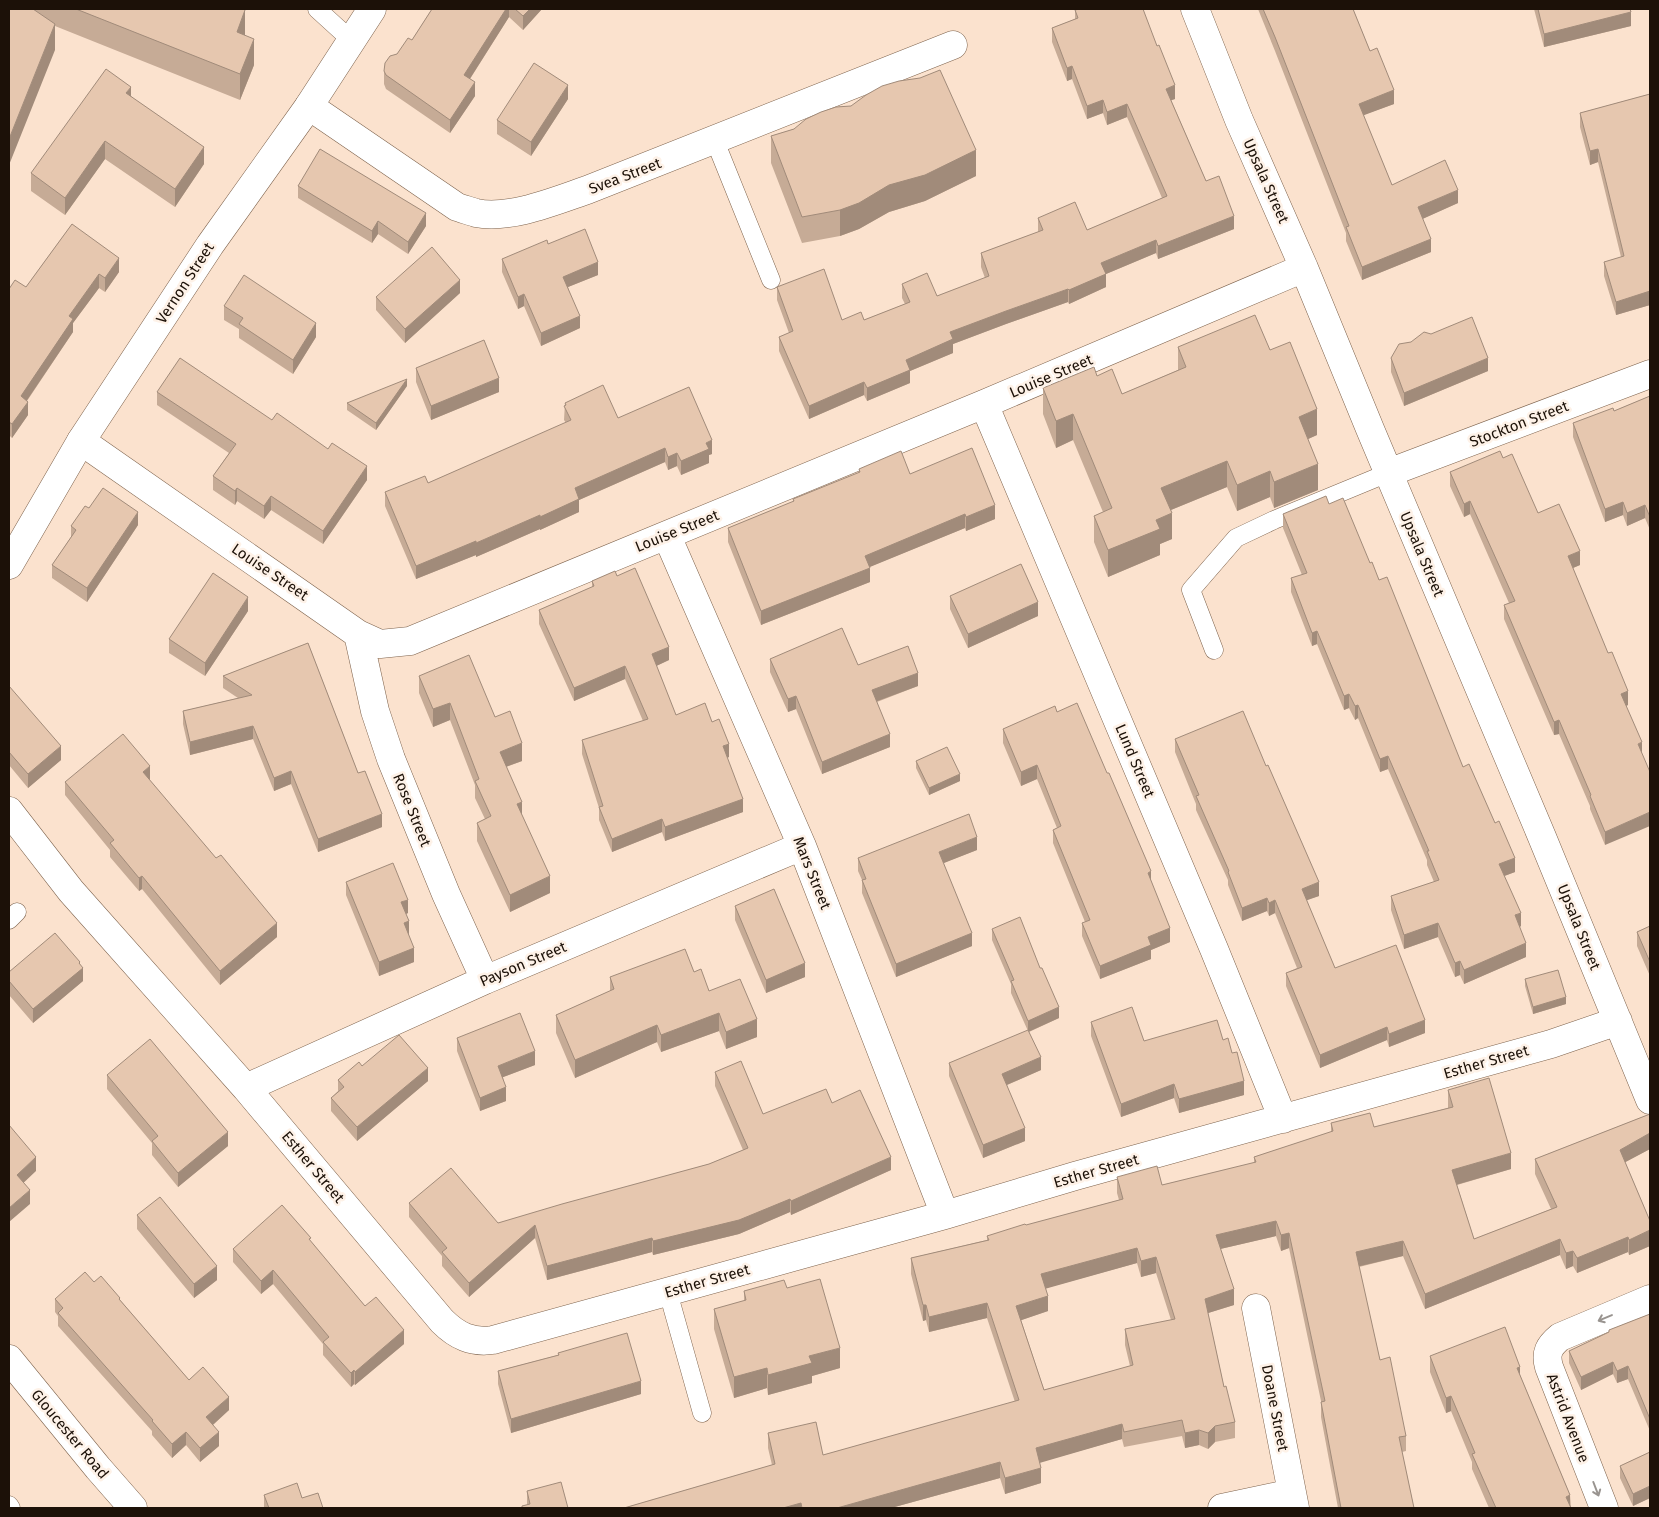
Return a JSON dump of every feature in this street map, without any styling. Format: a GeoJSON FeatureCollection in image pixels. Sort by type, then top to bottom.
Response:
{"type":"FeatureCollection","features":[{"type":"Feature","properties":{"kind":"street","name":"Vernon Street"},"geometry":{"type":"LineString","coordinates":[[9,564],[81,441],[210,245],[309,106],[372,9]]}},
{"type":"Feature","properties":{"kind":"street","name":"Upsala Street"},"geometry":{"type":"LineString","coordinates":[[1195,9],[1239,120],[1304,268],[1650,1100]]}},
{"type":"Feature","properties":{"kind":"street","name":"Svea Street"},"geometry":{"type":"LineString","coordinates":[[309,106],[457,206],[477,213],[508,214],[587,190],[715,141],[953,45]]}},
{"type":"Feature","properties":{"kind":"street","name":"Louise Street"},"geometry":{"type":"LineString","coordinates":[[81,441],[358,634],[380,644],[410,641],[984,404],[1304,268]]}},
{"type":"Feature","properties":{"kind":"street","name":"Stockton Street"},"geometry":{"type":"LineString","coordinates":[[1388,473],[1650,374]]}},
{"type":"Feature","properties":{"kind":"street","name":"Lund Street"},"geometry":{"type":"LineString","coordinates":[[984,404],[1214,949],[1283,1118]]}},
{"type":"Feature","properties":{"kind":"street","name":"Mars Street"},"geometry":{"type":"LineString","coordinates":[[667,536],[802,846],[945,1216]]}},
{"type":"Feature","properties":{"kind":"street","name":"Rose Street"},"geometry":{"type":"LineString","coordinates":[[358,634],[375,711],[391,759],[446,894],[485,980]]}},
{"type":"Feature","properties":{"kind":"street","name":"Esther Street"},"geometry":{"type":"LineString","coordinates":[[9,811],[71,891],[246,1088],[442,1321],[462,1337],[476,1342],[493,1340],[945,1216],[1076,1176],[1551,1044],[1618,1021]]}},
{"type":"Feature","properties":{"kind":"street","name":"Payson Street"},"geometry":{"type":"LineString","coordinates":[[246,1088],[485,980],[802,846]]}},
{"type":"Feature","properties":{"kind":"street","name":"Astrid Avenue"},"geometry":{"type":"LineString","coordinates":[[1604,1508],[1549,1367],[1547,1352],[1551,1345],[1560,1337],[1650,1299]]}},
{"type":"Feature","properties":{"kind":"street","name":"Doane Street"},"geometry":{"type":"LineString","coordinates":[[1256,1308],[1294,1501]]}},
{"type":"Feature","properties":{"kind":"street","name":"Gloucester Road"},"geometry":{"type":"LineString","coordinates":[[9,1359],[133,1508]]}},
{"type":"Feature","properties":{"kind":"street"},"geometry":{"type":"LineString","coordinates":[[1222,1508],[1294,1501]]}},
{"type":"Feature","properties":{"kind":"lane"},"geometry":{"type":"LineString","coordinates":[[317,9],[352,40]]}},
{"type":"Feature","properties":{"kind":"lane"},"geometry":{"type":"LineString","coordinates":[[715,141],[771,280]]}},
{"type":"Feature","properties":{"kind":"lane"},"geometry":{"type":"LineString","coordinates":[[1214,650],[1191,590],[1236,538],[1274,520],[1388,473]]}},
{"type":"Feature","properties":{"kind":"lane"},"geometry":{"type":"LineString","coordinates":[[668,1292],[702,1414]]}},
{"type":"Feature","properties":{"kind":"building"},"geometry":{"type":"Polygon","coordinates":[[[9,9],[33,9],[55,24],[9,139],[9,9]]]}},
{"type":"Feature","properties":{"kind":"building"},"geometry":{"type":"Polygon","coordinates":[[[76,9],[245,9],[237,32],[254,39],[240,74],[76,9]]]}},
{"type":"Feature","properties":{"kind":"building"},"geometry":{"type":"Polygon","coordinates":[[[432,9],[506,9],[464,75],[475,82],[450,120],[386,75],[384,71],[385,63],[390,56],[397,54],[408,38],[412,40],[432,9]]]}},
{"type":"Feature","properties":{"kind":"building"},"geometry":{"type":"Polygon","coordinates":[[[515,9],[530,9],[523,16],[515,9]]]}},
{"type":"Feature","properties":{"kind":"building"},"geometry":{"type":"Polygon","coordinates":[[[1143,9],[1175,85],[1166,89],[1206,181],[1219,176],[1234,216],[1158,246],[1156,240],[1101,263],[1106,274],[1069,290],[950,332],[953,339],[906,360],[910,370],[867,388],[864,382],[809,406],[779,337],[793,331],[777,287],[824,269],[842,320],[861,312],[864,320],[910,302],[902,284],[927,273],[937,296],[989,276],[981,253],[1043,230],[1038,218],[1075,202],[1087,230],[1167,196],[1127,104],[1107,112],[1103,100],[1087,106],[1072,66],[1067,68],[1052,28],[1078,18],[1075,10],[1143,9]]]}},
{"type":"Feature","properties":{"kind":"building"},"geometry":{"type":"Polygon","coordinates":[[[1263,9],[1353,9],[1370,51],[1377,48],[1394,90],[1359,104],[1392,185],[1445,160],[1458,190],[1418,207],[1431,239],[1362,267],[1346,227],[1349,226],[1263,9]]]}},
{"type":"Feature","properties":{"kind":"building"},"geometry":{"type":"Polygon","coordinates":[[[1538,9],[1630,9],[1631,12],[1544,34],[1538,9]]]}},
{"type":"Feature","properties":{"kind":"building"},"geometry":{"type":"Polygon","coordinates":[[[534,63],[568,85],[531,142],[497,120],[534,63]]]}},
{"type":"Feature","properties":{"kind":"building"},"geometry":{"type":"Polygon","coordinates":[[[106,69],[131,87],[126,93],[204,147],[175,189],[105,141],[65,198],[31,173],[106,69]]]}},
{"type":"Feature","properties":{"kind":"building"},"geometry":{"type":"Polygon","coordinates":[[[940,70],[976,150],[925,175],[889,185],[859,203],[840,210],[802,217],[771,136],[794,129],[806,119],[821,112],[836,107],[851,106],[882,86],[920,78],[940,70]]]}},
{"type":"Feature","properties":{"kind":"building"},"geometry":{"type":"Polygon","coordinates":[[[1650,94],[1650,291],[1616,302],[1604,262],[1624,256],[1598,149],[1590,151],[1580,113],[1650,94]]]}},
{"type":"Feature","properties":{"kind":"building"},"geometry":{"type":"Polygon","coordinates":[[[320,149],[426,213],[408,242],[378,221],[372,231],[298,186],[320,149]]]}},
{"type":"Feature","properties":{"kind":"building"},"geometry":{"type":"Polygon","coordinates":[[[72,224],[119,258],[105,278],[99,274],[69,316],[73,319],[21,396],[28,402],[12,424],[9,422],[9,289],[15,280],[26,287],[72,224]]]}},
{"type":"Feature","properties":{"kind":"building"},"geometry":{"type":"Polygon","coordinates":[[[585,229],[598,262],[563,277],[580,316],[541,333],[524,294],[518,297],[502,259],[547,240],[548,244],[585,229]]]}},
{"type":"Feature","properties":{"kind":"building"},"geometry":{"type":"Polygon","coordinates":[[[432,247],[460,280],[405,329],[376,297],[432,247]]]}},
{"type":"Feature","properties":{"kind":"building"},"geometry":{"type":"Polygon","coordinates":[[[244,275],[316,323],[293,360],[239,324],[243,318],[224,306],[244,275]]]}},
{"type":"Feature","properties":{"kind":"building"},"geometry":{"type":"Polygon","coordinates":[[[1255,315],[1270,350],[1290,342],[1317,409],[1299,417],[1318,464],[1274,482],[1270,471],[1237,485],[1227,461],[1161,488],[1172,513],[1156,520],[1160,529],[1108,550],[1094,516],[1112,508],[1073,414],[1056,421],[1043,388],[1094,367],[1097,376],[1112,369],[1122,394],[1186,367],[1178,347],[1255,315]]]}},
{"type":"Feature","properties":{"kind":"building"},"geometry":{"type":"Polygon","coordinates":[[[1472,317],[1488,358],[1404,393],[1391,358],[1399,344],[1411,342],[1424,332],[1431,334],[1472,317]]]}},
{"type":"Feature","properties":{"kind":"building"},"geometry":{"type":"Polygon","coordinates":[[[484,340],[499,378],[431,406],[416,368],[484,340]]]}},
{"type":"Feature","properties":{"kind":"building"},"geometry":{"type":"Polygon","coordinates":[[[180,358],[272,420],[277,413],[328,449],[332,443],[367,466],[323,531],[271,496],[264,506],[237,488],[235,491],[213,476],[236,444],[157,392],[180,358]]]}},
{"type":"Feature","properties":{"kind":"building"},"geometry":{"type":"Polygon","coordinates":[[[407,379],[376,423],[347,403],[407,379]]]}},
{"type":"Feature","properties":{"kind":"building"},"geometry":{"type":"Polygon","coordinates":[[[603,385],[618,418],[689,387],[712,440],[706,443],[709,449],[681,461],[677,453],[668,457],[665,448],[575,488],[579,499],[540,517],[540,515],[476,543],[476,541],[416,566],[385,492],[425,476],[428,483],[571,420],[564,406],[566,405],[565,403],[603,385]]]}},
{"type":"Feature","properties":{"kind":"building"},"geometry":{"type":"Polygon","coordinates":[[[1650,396],[1650,517],[1645,505],[1627,513],[1623,502],[1605,509],[1573,423],[1613,408],[1614,411],[1650,396]]]}},
{"type":"Feature","properties":{"kind":"building"},"geometry":{"type":"Polygon","coordinates":[[[972,448],[995,505],[966,517],[965,514],[865,556],[870,568],[761,611],[728,528],[860,472],[859,469],[901,451],[910,474],[972,448]]]}},
{"type":"Feature","properties":{"kind":"building"},"geometry":{"type":"Polygon","coordinates":[[[1500,451],[1503,458],[1512,454],[1538,513],[1559,504],[1580,551],[1568,556],[1608,653],[1612,652],[1628,691],[1621,694],[1642,742],[1638,744],[1650,772],[1650,812],[1605,832],[1559,720],[1554,722],[1504,605],[1515,601],[1470,501],[1464,504],[1450,472],[1500,451]]]}},
{"type":"Feature","properties":{"kind":"building"},"geometry":{"type":"Polygon","coordinates":[[[103,488],[138,512],[87,588],[52,565],[76,530],[71,526],[85,506],[89,508],[103,488]]]}},
{"type":"Feature","properties":{"kind":"building"},"geometry":{"type":"Polygon","coordinates":[[[1326,496],[1329,504],[1343,498],[1379,580],[1387,577],[1463,767],[1469,764],[1495,823],[1499,821],[1515,858],[1499,864],[1521,913],[1515,915],[1526,943],[1464,970],[1460,961],[1455,963],[1438,923],[1404,935],[1391,896],[1439,880],[1427,851],[1429,851],[1388,756],[1380,759],[1358,705],[1355,706],[1349,694],[1344,696],[1317,631],[1312,633],[1291,578],[1307,573],[1283,514],[1326,496]]]}},
{"type":"Feature","properties":{"kind":"building"},"geometry":{"type":"Polygon","coordinates":[[[1021,564],[1038,602],[968,634],[950,596],[1021,564]]]}},
{"type":"Feature","properties":{"kind":"building"},"geometry":{"type":"Polygon","coordinates":[[[635,568],[669,647],[652,654],[676,715],[705,703],[712,722],[719,719],[729,744],[723,746],[743,799],[665,827],[662,819],[612,839],[599,807],[603,806],[582,740],[648,719],[625,666],[574,688],[539,610],[594,586],[592,581],[615,571],[617,576],[635,568]]]}},
{"type":"Feature","properties":{"kind":"building"},"geometry":{"type":"Polygon","coordinates":[[[213,573],[248,597],[205,663],[169,639],[213,573]]]}},
{"type":"Feature","properties":{"kind":"building"},"geometry":{"type":"Polygon","coordinates":[[[842,628],[858,665],[908,646],[918,673],[872,690],[890,734],[822,762],[796,696],[788,699],[770,659],[842,628]]]}},
{"type":"Feature","properties":{"kind":"building"},"geometry":{"type":"Polygon","coordinates":[[[308,643],[358,773],[365,771],[382,814],[318,839],[291,771],[274,778],[253,726],[190,742],[183,711],[252,695],[223,676],[308,643]]]}},
{"type":"Feature","properties":{"kind":"building"},"geometry":{"type":"Polygon","coordinates":[[[469,655],[495,717],[510,711],[522,743],[500,752],[522,802],[517,804],[550,876],[510,895],[477,823],[491,816],[475,781],[479,779],[450,703],[433,709],[419,676],[469,655]]]}},
{"type":"Feature","properties":{"kind":"building"},"geometry":{"type":"Polygon","coordinates":[[[9,686],[61,746],[28,774],[9,752],[9,686]]]}},
{"type":"Feature","properties":{"kind":"building"},"geometry":{"type":"Polygon","coordinates":[[[1077,703],[1151,871],[1148,873],[1170,928],[1148,937],[1151,945],[1100,966],[1082,923],[1090,920],[1053,830],[1061,826],[1037,765],[1021,772],[1003,729],[1055,706],[1057,712],[1077,703]]]}},
{"type":"Feature","properties":{"kind":"building"},"geometry":{"type":"Polygon","coordinates":[[[1243,711],[1319,882],[1302,889],[1335,968],[1396,945],[1425,1020],[1389,1034],[1387,1027],[1320,1055],[1286,973],[1302,967],[1275,900],[1269,903],[1267,898],[1242,908],[1229,871],[1196,796],[1199,795],[1175,739],[1243,711]]]}},
{"type":"Feature","properties":{"kind":"building"},"geometry":{"type":"Polygon","coordinates":[[[123,734],[150,766],[143,772],[216,858],[221,855],[277,923],[220,971],[142,876],[139,878],[110,843],[114,840],[65,782],[123,734]]]}},
{"type":"Feature","properties":{"kind":"building"},"geometry":{"type":"Polygon","coordinates":[[[947,747],[960,774],[929,788],[916,761],[947,747]]]}},
{"type":"Feature","properties":{"kind":"building"},"geometry":{"type":"Polygon","coordinates":[[[969,814],[977,837],[939,852],[972,933],[896,964],[862,880],[866,879],[858,858],[969,814]]]}},
{"type":"Feature","properties":{"kind":"building"},"geometry":{"type":"Polygon","coordinates":[[[393,863],[408,900],[401,902],[409,921],[404,923],[414,948],[379,962],[346,882],[393,863]]]}},
{"type":"Feature","properties":{"kind":"building"},"geometry":{"type":"Polygon","coordinates":[[[774,889],[805,963],[766,980],[735,906],[774,889]]]}},
{"type":"Feature","properties":{"kind":"building"},"geometry":{"type":"Polygon","coordinates":[[[1020,917],[1040,968],[1042,968],[1059,1007],[1028,1021],[1011,981],[1014,980],[992,929],[1020,917]]]}},
{"type":"Feature","properties":{"kind":"building"},"geometry":{"type":"Polygon","coordinates":[[[1650,926],[1650,962],[1637,932],[1650,926]]]}},
{"type":"Feature","properties":{"kind":"building"},"geometry":{"type":"Polygon","coordinates":[[[55,933],[83,968],[33,1009],[9,981],[9,972],[55,933]]]}},
{"type":"Feature","properties":{"kind":"building"},"geometry":{"type":"Polygon","coordinates":[[[685,949],[694,972],[701,969],[709,991],[740,979],[757,1019],[726,1032],[719,1013],[661,1035],[657,1025],[575,1060],[556,1015],[614,989],[610,977],[685,949]]]}},
{"type":"Feature","properties":{"kind":"building"},"geometry":{"type":"Polygon","coordinates":[[[1558,970],[1566,997],[1533,1007],[1525,979],[1558,970]]]}},
{"type":"Feature","properties":{"kind":"building"},"geometry":{"type":"Polygon","coordinates":[[[1132,1007],[1144,1041],[1217,1020],[1223,1040],[1228,1038],[1232,1053],[1237,1052],[1244,1081],[1179,1099],[1174,1084],[1121,1104],[1091,1022],[1132,1007]]]}},
{"type":"Feature","properties":{"kind":"building"},"geometry":{"type":"Polygon","coordinates":[[[520,1013],[535,1051],[498,1066],[506,1087],[480,1098],[457,1038],[520,1013]]]}},
{"type":"Feature","properties":{"kind":"building"},"geometry":{"type":"Polygon","coordinates":[[[1028,1030],[1041,1057],[1002,1074],[1025,1128],[983,1145],[949,1063],[1028,1030]]]}},
{"type":"Feature","properties":{"kind":"building"},"geometry":{"type":"Polygon","coordinates":[[[399,1035],[428,1068],[357,1127],[331,1098],[344,1087],[338,1080],[359,1062],[362,1066],[399,1035]]]}},
{"type":"Feature","properties":{"kind":"building"},"geometry":{"type":"Polygon","coordinates":[[[150,1039],[228,1132],[178,1173],[152,1141],[158,1136],[107,1075],[150,1039]]]}},
{"type":"Feature","properties":{"kind":"building"},"geometry":{"type":"Polygon","coordinates":[[[741,1061],[763,1114],[826,1089],[832,1103],[860,1090],[891,1157],[791,1201],[790,1199],[739,1220],[653,1241],[652,1238],[547,1266],[535,1225],[469,1283],[442,1252],[447,1248],[409,1203],[451,1168],[498,1223],[709,1164],[748,1148],[715,1072],[741,1061]]]}},
{"type":"Feature","properties":{"kind":"building"},"geometry":{"type":"Polygon","coordinates":[[[1489,1078],[1511,1153],[1452,1170],[1474,1239],[1557,1207],[1535,1159],[1650,1114],[1650,1133],[1620,1150],[1650,1221],[1650,1230],[1629,1240],[1628,1237],[1577,1258],[1573,1251],[1566,1253],[1560,1239],[1425,1294],[1403,1241],[1356,1252],[1380,1360],[1390,1357],[1406,1436],[1399,1437],[1414,1508],[1341,1508],[1321,1402],[1325,1401],[1289,1233],[1281,1235],[1276,1221],[1216,1235],[1234,1289],[1205,1299],[1224,1387],[1226,1386],[1235,1422],[1215,1426],[1208,1433],[1199,1430],[1185,1433],[1182,1420],[1124,1432],[1122,1424],[1036,1448],[1041,1468],[1005,1478],[1000,1462],[837,1508],[802,1508],[801,1503],[783,1508],[624,1508],[775,1464],[768,1433],[816,1422],[823,1455],[1019,1400],[987,1303],[929,1317],[926,1305],[923,1305],[911,1258],[989,1240],[987,1236],[1025,1224],[1123,1199],[1117,1177],[1157,1166],[1162,1185],[1256,1162],[1254,1157],[1333,1131],[1331,1123],[1370,1113],[1374,1127],[1453,1107],[1448,1090],[1489,1078]],[[1137,1248],[1041,1274],[1048,1296],[1016,1306],[1044,1390],[1133,1365],[1125,1329],[1175,1319],[1156,1257],[1141,1261],[1137,1248]]]}},
{"type":"Feature","properties":{"kind":"building"},"geometry":{"type":"Polygon","coordinates":[[[9,1125],[36,1157],[17,1175],[30,1190],[9,1208],[9,1125]]]}},
{"type":"Feature","properties":{"kind":"building"},"geometry":{"type":"Polygon","coordinates":[[[160,1197],[217,1266],[194,1284],[137,1215],[160,1197]]]}},
{"type":"Feature","properties":{"kind":"building"},"geometry":{"type":"Polygon","coordinates":[[[282,1205],[365,1306],[376,1297],[404,1330],[355,1372],[354,1370],[351,1373],[323,1342],[329,1337],[273,1270],[261,1281],[233,1249],[282,1205]]]}},
{"type":"Feature","properties":{"kind":"building"},"geometry":{"type":"Polygon","coordinates":[[[85,1272],[94,1282],[101,1276],[189,1380],[203,1367],[229,1397],[206,1417],[219,1432],[200,1448],[186,1432],[172,1444],[58,1313],[63,1308],[55,1299],[85,1272]]]}},
{"type":"Feature","properties":{"kind":"building"},"geometry":{"type":"Polygon","coordinates":[[[820,1279],[840,1348],[809,1356],[812,1363],[768,1375],[767,1368],[734,1377],[714,1309],[746,1300],[744,1291],[784,1280],[787,1288],[820,1279]]]}},
{"type":"Feature","properties":{"kind":"building"},"geometry":{"type":"Polygon","coordinates":[[[1650,1314],[1650,1419],[1628,1366],[1617,1371],[1613,1362],[1581,1377],[1569,1351],[1609,1332],[1609,1330],[1650,1314]]]}},
{"type":"Feature","properties":{"kind":"building"},"geometry":{"type":"Polygon","coordinates":[[[1505,1327],[1520,1367],[1517,1368],[1570,1495],[1566,1497],[1571,1508],[1496,1508],[1472,1454],[1475,1453],[1451,1396],[1446,1398],[1430,1356],[1505,1327]]]}},
{"type":"Feature","properties":{"kind":"building"},"geometry":{"type":"Polygon","coordinates":[[[627,1333],[641,1381],[511,1419],[498,1371],[559,1355],[558,1353],[627,1333]]]}},
{"type":"Feature","properties":{"kind":"building"},"geometry":{"type":"Polygon","coordinates":[[[1650,1452],[1650,1486],[1633,1494],[1620,1466],[1650,1452]]]}},
{"type":"Feature","properties":{"kind":"building"},"geometry":{"type":"Polygon","coordinates":[[[561,1482],[568,1508],[522,1508],[522,1506],[530,1504],[527,1491],[561,1482]]]}},
{"type":"Feature","properties":{"kind":"building"},"geometry":{"type":"Polygon","coordinates":[[[297,1483],[302,1498],[318,1493],[323,1508],[269,1508],[264,1495],[297,1483]]]}}]}
